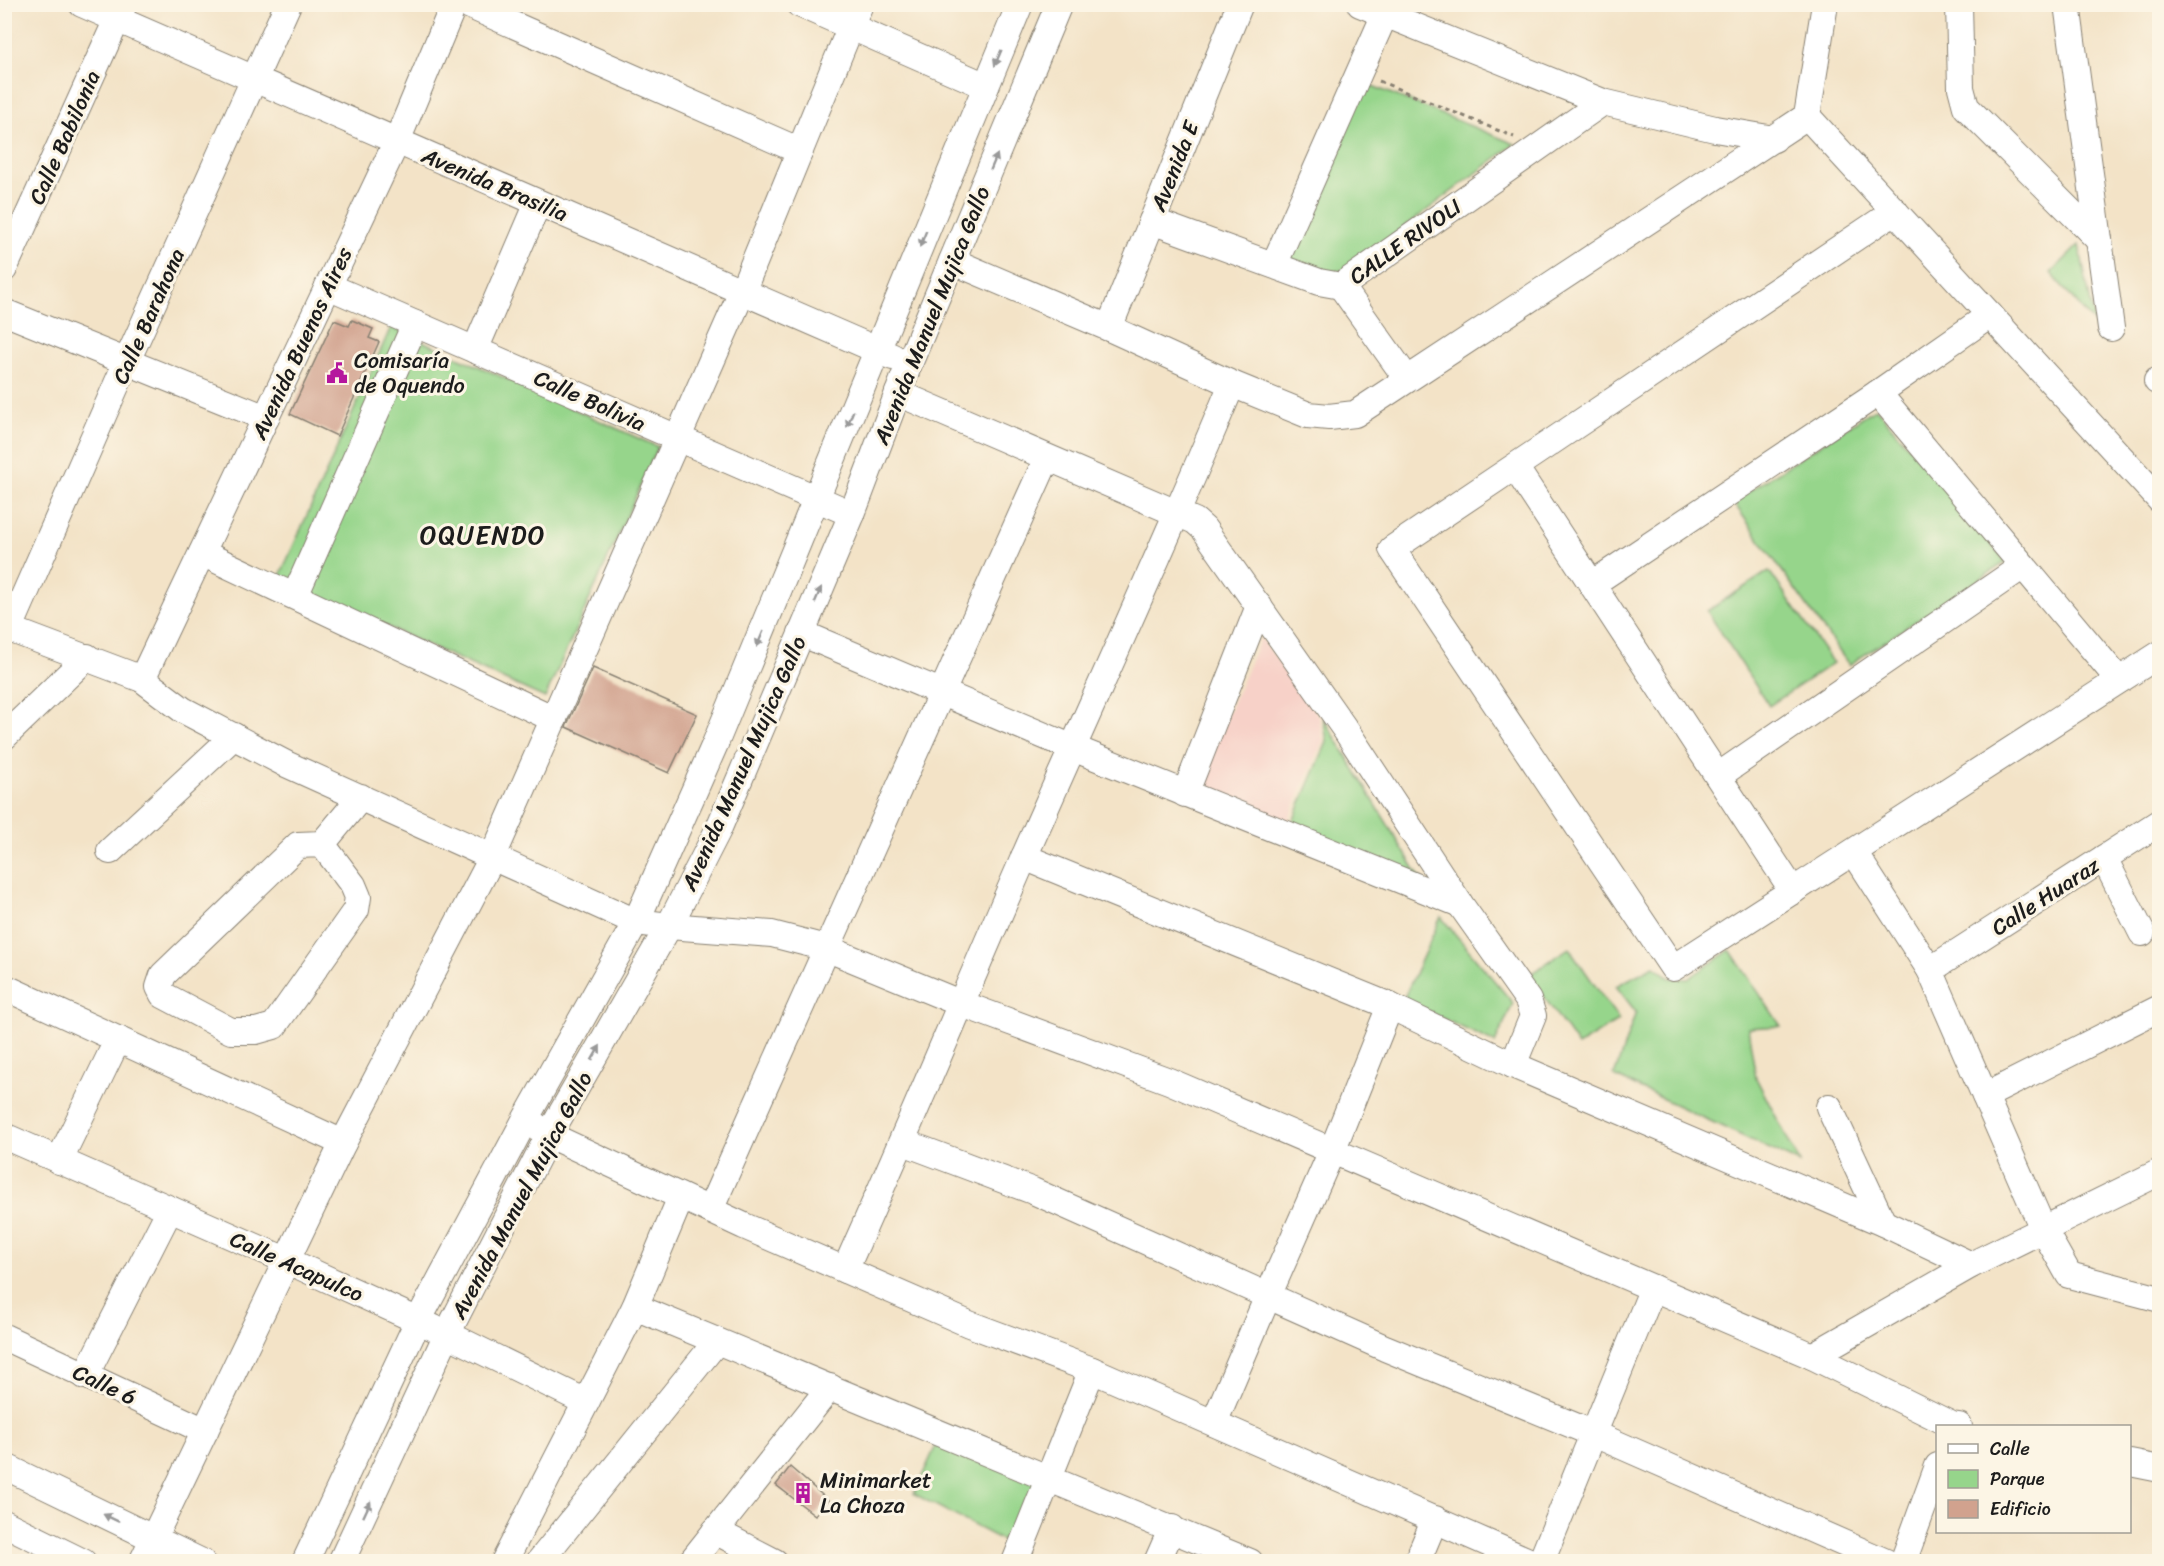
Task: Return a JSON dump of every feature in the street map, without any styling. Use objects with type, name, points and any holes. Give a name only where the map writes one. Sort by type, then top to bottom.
[{"type":"street","name":"Avenida Brasilia","points":[[82,4],[121,12],[255,80],[909,364]]},
{"type":"street","name":"Calle Barahona","points":[[7,627],[288,4]]},
{"type":"street","name":"Avenida Buenos Aires","points":[[142,679],[397,141],[454,4]]},
{"type":"street","points":[[466,4],[800,152]]},
{"type":"street","points":[[799,4],[855,16],[986,86]]},
{"type":"street","name":"Avenida Manuel Mujica Gallo","points":[[305,1562],[418,1321],[526,1118],[636,922],[715,744],[818,499],[1020,4]]},
{"type":"street","name":"Avenida Manuel Mujica Gallo","points":[[341,1562],[447,1334],[549,1135],[669,927],[718,830],[852,514],[909,364],[1059,4]]},
{"type":"street","name":"Avenida E","points":[[1109,328],[1240,4]]},
{"type":"street","points":[[1360,4],[1603,102],[1715,129],[1774,139]]},
{"type":"street","points":[[952,261],[1308,415],[1329,417],[1354,414],[1807,116],[1825,4]]},
{"type":"street","points":[[1959,4],[1961,87],[1966,107],[2099,240]]},
{"type":"street","points":[[2067,4],[2111,328]]},
{"type":"street","name":"Calle Babilonia","points":[[4,269],[121,12]]},
{"type":"street","points":[[1274,265],[1385,14]]},
{"type":"street","points":[[142,1562],[343,1143],[493,856],[742,292],[855,16]]},
{"type":"street","name":"CALLE RIVOLI","points":[[1152,221],[1319,282],[1341,286],[1603,102]]},
{"type":"street","points":[[1807,116],[2160,500]]},
{"type":"street","points":[[475,350],[538,203]]},
{"type":"street","points":[[1895,211],[1392,549],[1673,968],[2160,654]]},
{"type":"street","name":"Calle Bolivia","points":[[328,286],[852,514]]},
{"type":"street","points":[[1341,286],[1407,380]]},
{"type":"street","points":[[4,312],[266,418]]},
{"type":"street","points":[[1592,584],[1878,393],[1989,315]]},
{"type":"street","points":[[295,596],[415,324]]},
{"type":"street","points":[[845,1269],[903,1142],[1024,858],[1178,513],[1232,384]]},
{"type":"street","points":[[898,393],[1178,513],[1195,521],[1204,529],[1347,732],[1460,904],[1528,1000],[1533,1016],[1513,1065]]},
{"type":"street","points":[[1878,393],[2119,680]]},
{"type":"street","points":[[710,1210],[1047,458]]},
{"type":"street","points":[[1515,466],[1793,891]]},
{"type":"street","points":[[202,553],[554,719]]},
{"type":"street","points":[[1718,776],[2023,566]]},
{"type":"street","points":[[1185,794],[1259,606]]},
{"type":"street","points":[[7,627],[142,679],[183,710],[286,764],[636,922],[669,927],[772,934],[826,948],[962,1004],[1169,1081],[1812,1356],[1952,1425]]},
{"type":"street","points":[[801,633],[1073,748],[1460,904]]},
{"type":"street","points":[[4,737],[87,657]]},
{"type":"street","points":[[110,851],[234,736]]},
{"type":"street","points":[[322,844],[352,885],[358,897],[356,910],[274,1026],[256,1031],[231,1030],[163,995],[159,987],[163,975],[298,845],[322,844],[361,797]]},
{"type":"street","name":"Calle Huaraz","points":[[1930,970],[2160,822]]},
{"type":"street","points":[[1854,852],[1930,970],[2043,1229],[2069,1275],[2160,1299]]},
{"type":"street","points":[[1024,858],[1390,1006],[1513,1065],[1883,1223],[1971,1265]]},
{"type":"street","points":[[2104,858],[2142,933]]},
{"type":"street","points":[[4,987],[343,1143]]},
{"type":"street","points":[[1214,1424],[1332,1151],[1390,1006]]},
{"type":"street","points":[[1985,1096],[2160,1008]]},
{"type":"street","points":[[59,1161],[118,1039]]},
{"type":"street","points":[[1829,1107],[1883,1223]]},
{"type":"street","points":[[526,1118],[549,1135],[710,1210],[969,1324],[1092,1370],[1531,1562]]},
{"type":"street","name":"Calle Acapulco","points":[[4,1136],[288,1261],[447,1334],[586,1402]]},
{"type":"street","points":[[903,1142],[1033,1191],[1385,1348],[1592,1433],[1886,1562]]},
{"type":"street","points":[[1812,1356],[1971,1265],[2160,1172]]},
{"type":"street","points":[[504,1562],[635,1307],[681,1197]]},
{"type":"street","points":[[85,1376],[170,1209]]},
{"type":"street","points":[[1932,1246],[1940,1254],[1942,1269],[1935,1286]]},
{"type":"street","points":[[1541,1562],[1653,1288]]},
{"type":"street","points":[[635,1307],[1250,1562]]},
{"type":"street","name":"Calle 6","points":[[4,1337],[205,1431]]},
{"type":"street","points":[[540,1562],[717,1341]]},
{"type":"street","points":[[1015,1562],[1092,1370]]},
{"type":"street","points":[[691,1562],[830,1387]]},
{"type":"street","points":[[2131,1462],[2160,1469]]},
{"type":"street","points":[[4,1466],[202,1562]]},
{"type":"street","points":[[1903,1562],[1936,1471]]},
{"type":"street","points":[[1417,1562],[1435,1520]]},
{"type":"street","points":[[4,1523],[83,1562]]},
{"type":"street","points":[[1157,1562],[1172,1528]]},
{"type":"street","points":[[715,1532],[775,1562]]},
{"type":"path","points":[[1360,73],[1539,147]]},
{"type":"shaded area","points":[[1261,638],[1319,717],[1323,741],[1287,823],[1198,782]]},
{"type":"green space","points":[[1365,83],[1515,144],[1347,270],[1320,273],[1288,259]]},
{"type":"green space","points":[[2079,245],[2095,324],[2051,273]]},
{"type":"green space","points":[[391,327],[658,447],[545,698],[279,578]]},
{"type":"green space","points":[[1876,408],[2006,562],[1849,665],[1733,502]]},
{"type":"green space","points":[[1769,571],[1833,663],[1769,706],[1707,611]]},
{"type":"green space","points":[[1323,717],[1423,883],[1291,826],[1327,742]]},
{"type":"green space","points":[[1441,917],[1513,1003],[1495,1043],[1403,1000]]},
{"type":"green space","points":[[1569,948],[1619,1020],[1578,1046],[1529,975]]},
{"type":"green space","points":[[1730,950],[1781,1026],[1748,1028],[1756,1078],[1800,1163],[1614,1076],[1636,1012],[1616,986],[1654,966],[1670,978],[1688,979]]},
{"type":"green space","points":[[939,1439],[1038,1480],[1009,1544],[914,1494]]},
{"type":"building","name":"Comisaría de Oquendo","points":[[334,320],[349,326],[352,320],[373,329],[369,338],[379,342],[337,436],[290,414]]},
{"type":"building","points":[[593,668],[697,714],[669,773],[566,727]]},
{"type":"building","name":"Minimarket La Choza","points":[[790,1467],[828,1500],[815,1515],[776,1485]]},
{"type":"place","name":"Comisaría de Oquendo","points":[[337,373]]},
{"type":"place","name":"Minimarket La Choza","points":[[803,1493]]},
{"type":"district","name":"OQUENDO","points":[[483,535]]}]
